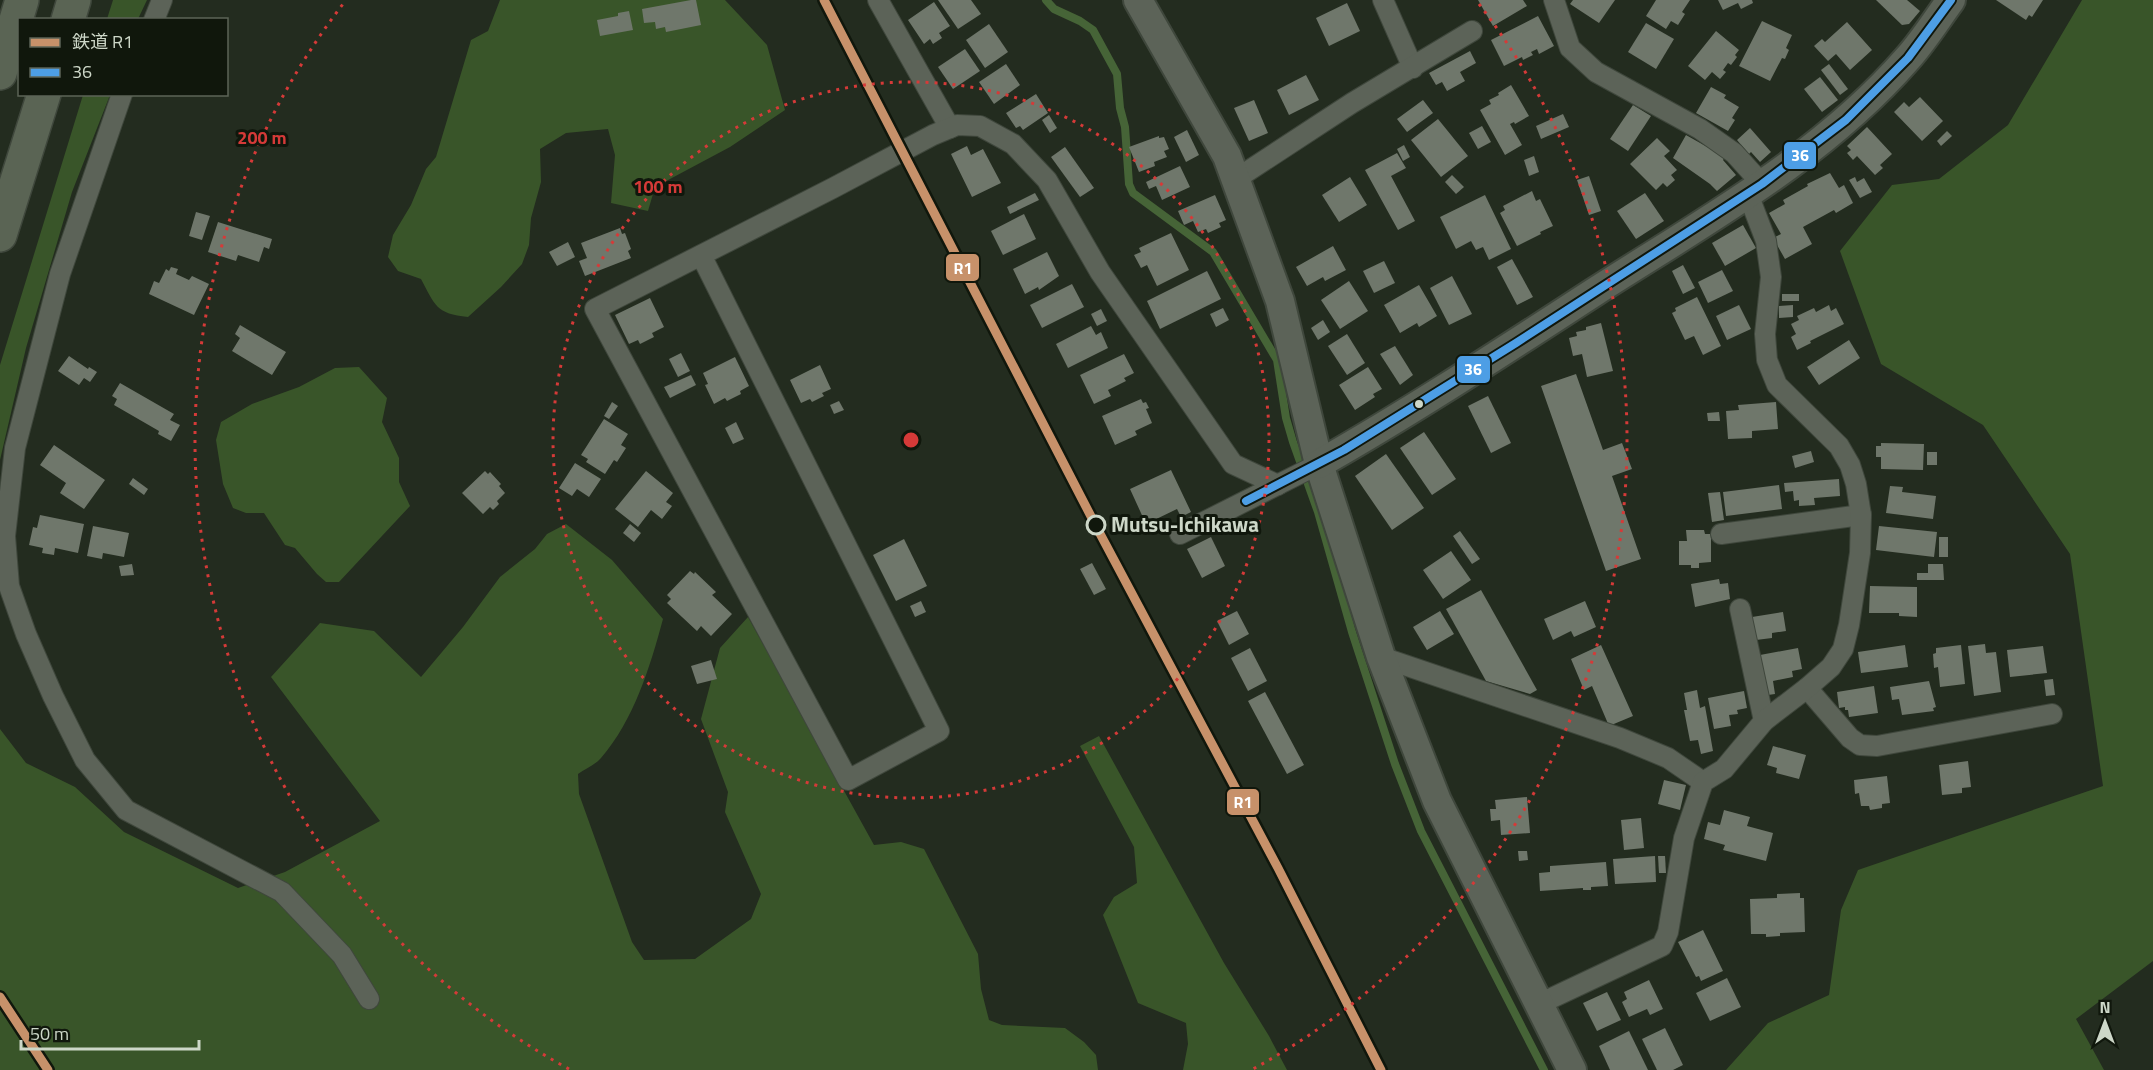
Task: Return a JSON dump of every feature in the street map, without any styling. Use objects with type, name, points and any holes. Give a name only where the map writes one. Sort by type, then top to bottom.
[{"type":"highway","points":[[0,73],[22,0]]},
{"type":"highway","points":[[69,18],[74,0]]},
{"type":"highway","points":[[0,235],[43,96]]},
{"type":"street","points":[[155,18],[162,0]]},
{"type":"street","points":[[878,0],[950,128]]},
{"type":"street","points":[[1137,0],[1227,156],[1280,302],[1319,464],[1381,657],[1437,801],[1572,1070]]},
{"type":"street","points":[[1383,0],[1413,68]]},
{"type":"street","points":[[1539,1004],[1662,946],[1668,932],[1684,838],[1703,782],[1724,770],[1764,721],[1831,667],[1843,649],[1850,625],[1860,553],[1861,515],[1850,465],[1839,446],[1777,385],[1767,360],[1765,334],[1771,277],[1766,241],[1755,189],[1734,153],[1700,129],[1596,72],[1569,48],[1554,0]]},
{"type":"street","points":[[1180,534],[1319,464],[1516,343],[1755,189],[1846,120],[1908,58],[1951,0]]},
{"type":"street","points":[[1236,179],[1352,103],[1472,31]]},
{"type":"street","points":[[121,96],[60,274],[15,448],[5,536],[9,586],[53,696],[85,760],[126,810],[282,892],[342,955],[369,999]]},
{"type":"street","points":[[701,255],[939,731],[848,780],[595,309],[933,135],[957,125],[980,126],[1013,144],[1047,180],[1100,273],[1233,464],[1278,485]]},
{"type":"street","points":[[1721,534],[1861,515]]},
{"type":"street","points":[[1740,609],[1764,721]]},
{"type":"street","points":[[1381,657],[1620,738],[1668,758],[1703,782]]},
{"type":"street","points":[[1807,688],[1850,738],[1860,745],[1877,746],[2052,714]]},
{"type":"green space","points":[[113,0],[147,0],[138,18],[107,18]]},
{"type":"green space","points":[[500,0],[725,0],[767,45],[785,110],[730,147],[655,187],[648,211],[611,203],[615,155],[608,129],[566,133],[540,149],[541,182],[531,218],[529,245],[522,264],[468,317],[457,316],[438,307],[421,279],[398,271],[388,257],[393,235],[411,205],[426,169],[436,157],[471,40],[488,31]]},
{"type":"green space","points":[[2082,0],[2153,0],[2153,961],[2076,1019],[2104,1070],[1726,1070],[1768,1023],[1829,995],[1841,910],[1858,870],[2103,786],[2070,554],[1983,425],[1881,364],[1840,251],[1892,185],[1939,179],[2008,125]]},
{"type":"green space","points":[[83,96],[110,96],[72,192],[26,348],[0,460],[0,365]]},
{"type":"green space","points":[[359,367],[387,398],[382,422],[399,458],[399,482],[410,506],[339,582],[326,582],[295,548],[285,545],[264,513],[246,513],[233,508],[223,484],[216,440],[221,422],[252,404],[299,387],[335,368]]},
{"type":"green space","points":[[566,524],[612,560],[663,619],[640,692],[623,727],[601,758],[578,774],[579,794],[632,942],[644,960],[695,959],[751,919],[761,894],[725,812],[728,792],[701,719],[720,648],[748,617],[874,845],[901,842],[924,849],[978,954],[981,989],[989,1020],[1002,1025],[1065,1028],[1084,1042],[1096,1055],[1098,1070],[0,1070],[0,729],[26,763],[75,787],[124,832],[238,888],[285,872],[380,821],[271,677],[320,623],[374,631],[421,677],[463,627],[500,577],[535,549],[547,534]]},
{"type":"green space","points":[[1099,736],[1224,963],[1287,1070],[1183,1070],[1188,1044],[1186,1023],[1138,1003],[1103,915],[1114,897],[1137,883],[1134,847],[1080,746]]},
{"type":"building","points":[[696,0],[701,25],[666,32],[665,27],[656,29],[655,22],[644,23],[642,9]]},
{"type":"building","points":[[938,0],[971,0],[981,14],[958,29]]},
{"type":"building","points":[[1478,0],[1523,0],[1527,6],[1493,26]]},
{"type":"building","points":[[1573,0],[1615,0],[1599,23],[1570,4]]},
{"type":"building","points":[[1656,0],[1690,0],[1682,12],[1685,14],[1678,25],[1671,21],[1666,29],[1646,16]]},
{"type":"building","points":[[1718,0],[1752,0],[1753,3],[1741,9],[1738,3],[1723,10]]},
{"type":"building","points":[[1876,0],[1907,0],[1920,11],[1909,24],[1902,25]]},
{"type":"building","points":[[1996,0],[2043,0],[2032,17],[2029,15],[2026,20]]},
{"type":"building","points":[[934,2],[950,26],[939,33],[942,38],[933,44],[930,39],[924,44],[908,20]]},
{"type":"building","points":[[1347,3],[1360,31],[1329,46],[1316,18]]},
{"type":"building","points":[[629,11],[633,30],[600,36],[597,20],[618,16],[618,13]]},
{"type":"building","points":[[1538,16],[1554,46],[1539,54],[1537,49],[1531,52],[1533,55],[1523,60],[1522,57],[1504,66],[1491,40]]},
{"type":"building","points":[[1762,21],[1792,35],[1786,48],[1789,50],[1785,59],[1782,58],[1770,81],[1739,66]]},
{"type":"building","points":[[1847,22],[1872,50],[1850,70],[1836,54],[1828,61],[1814,46],[1822,39],[1825,42]]},
{"type":"building","points":[[1646,23],[1674,39],[1656,69],[1628,52]]},
{"type":"building","points":[[989,24],[1008,52],[985,68],[966,40]]},
{"type":"building","points":[[1716,31],[1739,50],[1731,65],[1728,63],[1723,70],[1726,72],[1720,79],[1712,72],[1705,80],[1688,66]]},
{"type":"building","points":[[965,49],[980,71],[953,89],[938,67]]},
{"type":"building","points":[[1470,51],[1476,63],[1460,72],[1465,81],[1447,91],[1442,82],[1436,85],[1429,73]]},
{"type":"building","points":[[1006,64],[1020,85],[994,104],[979,82]]},
{"type":"building","points":[[1829,64],[1848,89],[1840,95],[1821,70]]},
{"type":"building","points":[[1306,75],[1319,100],[1289,115],[1277,90]]},
{"type":"building","points":[[1820,77],[1838,100],[1822,112],[1804,89]]},
{"type":"building","points":[[1511,85],[1529,116],[1515,124],[1514,122],[1510,124],[1522,145],[1505,155],[1480,110],[1491,104],[1489,100]]},
{"type":"building","points":[[1711,87],[1726,95],[1724,98],[1739,107],[1728,131],[1696,113]]},
{"type":"building","points":[[1036,94],[1048,113],[1023,130],[1020,126],[1016,128],[1006,113]]},
{"type":"building","points":[[1920,97],[1943,121],[1922,141],[1894,112],[1904,102],[1909,107]]},
{"type":"building","points":[[1254,100],[1268,133],[1249,141],[1234,108]]},
{"type":"building","points":[[1423,100],[1433,113],[1407,132],[1397,119]]},
{"type":"building","points":[[1633,105],[1651,116],[1628,151],[1610,139]]},
{"type":"building","points":[[1563,114],[1569,127],[1541,139],[1536,126]]},
{"type":"building","points":[[1049,115],[1057,128],[1050,133],[1042,120]]},
{"type":"building","points":[[1438,119],[1468,156],[1441,177],[1411,140]]},
{"type":"building","points":[[1482,126],[1491,142],[1478,149],[1469,133]]},
{"type":"building","points":[[1867,127],[1892,154],[1880,165],[1883,168],[1875,175],[1857,156],[1853,160],[1847,153],[1851,150],[1847,146]]},
{"type":"building","points":[[1750,128],[1771,152],[1760,162],[1751,152],[1749,154],[1737,140]]},
{"type":"building","points":[[1187,130],[1199,155],[1186,162],[1174,137]]},
{"type":"building","points":[[1947,131],[1952,136],[1941,146],[1937,141]]},
{"type":"building","points":[[1686,135],[1725,157],[1723,160],[1736,175],[1717,191],[1673,158]]},
{"type":"building","points":[[1159,136],[1159,138],[1164,137],[1169,149],[1164,151],[1167,157],[1154,162],[1155,166],[1139,172],[1129,147]]},
{"type":"building","points":[[1657,138],[1670,151],[1664,156],[1677,170],[1671,175],[1675,180],[1667,187],[1663,183],[1656,190],[1630,164]]},
{"type":"building","points":[[1404,145],[1410,157],[1403,161],[1397,149]]},
{"type":"building","points":[[967,146],[971,155],[983,149],[1001,183],[972,197],[951,154]]},
{"type":"building","points":[[1065,147],[1094,188],[1080,197],[1051,157]]},
{"type":"building","points":[[1397,153],[1406,168],[1391,176],[1415,221],[1398,230],[1365,170]]},
{"type":"building","points":[[1534,156],[1539,172],[1529,176],[1524,160]]},
{"type":"building","points":[[1180,166],[1190,187],[1162,200],[1156,186],[1149,189],[1146,182]]},
{"type":"building","points":[[1830,173],[1839,188],[1844,185],[1853,203],[1836,213],[1834,210],[1803,227],[1812,244],[1785,259],[1773,238],[1781,234],[1769,213],[1785,204],[1783,200],[1808,186],[1807,184]]},
{"type":"building","points":[[1452,175],[1464,187],[1456,194],[1445,182]]},
{"type":"building","points":[[1589,176],[1601,211],[1589,215],[1577,180]]},
{"type":"building","points":[[1350,177],[1367,205],[1339,222],[1322,195]]},
{"type":"building","points":[[1855,177],[1857,182],[1864,178],[1872,192],[1860,198],[1849,180]]},
{"type":"building","points":[[1532,191],[1536,201],[1540,199],[1553,226],[1517,246],[1500,213],[1505,210],[1503,206]]},
{"type":"building","points":[[1035,193],[1039,200],[1010,214],[1007,207]]},
{"type":"building","points":[[1645,193],[1664,221],[1636,239],[1617,211]]},
{"type":"building","points":[[1215,195],[1226,220],[1219,223],[1221,227],[1208,233],[1206,229],[1198,232],[1193,221],[1184,225],[1178,211]]},
{"type":"building","points":[[1485,195],[1511,249],[1489,260],[1483,247],[1476,250],[1471,241],[1456,249],[1440,217]]},
{"type":"building","points":[[196,212],[210,216],[202,240],[189,236]]},
{"type":"building","points":[[1024,214],[1036,239],[1003,255],[991,231]]},
{"type":"building","points":[[218,222],[272,239],[269,249],[264,247],[259,262],[238,255],[236,261],[208,252]]},
{"type":"building","points":[[1743,225],[1756,248],[1725,266],[1712,243]]},
{"type":"building","points":[[620,228],[622,234],[625,233],[631,249],[628,251],[631,258],[585,276],[579,261],[587,258],[581,243]]},
{"type":"building","points":[[1171,233],[1189,270],[1157,286],[1147,265],[1141,268],[1134,255],[1141,252],[1139,248]]},
{"type":"building","points":[[568,242],[575,257],[557,266],[549,252]]},
{"type":"building","points":[[1333,246],[1346,270],[1325,281],[1323,277],[1307,286],[1296,267]]},
{"type":"building","points":[[1047,252],[1059,276],[1039,290],[1038,287],[1025,294],[1013,269]]},
{"type":"building","points":[[1512,259],[1533,297],[1517,305],[1497,267]]},
{"type":"building","points":[[1384,261],[1395,283],[1374,293],[1363,271]]},
{"type":"building","points":[[1683,265],[1695,288],[1683,294],[1672,271]]},
{"type":"building","points":[[171,267],[178,269],[176,274],[189,280],[192,276],[209,284],[194,315],[149,294],[154,281],[159,283],[166,269],[169,271]]},
{"type":"building","points":[[1722,270],[1733,291],[1708,303],[1698,282]]},
{"type":"building","points":[[1207,271],[1221,299],[1160,329],[1147,301]]},
{"type":"building","points":[[1452,276],[1472,314],[1449,325],[1430,288]]},
{"type":"building","points":[[1349,281],[1368,311],[1340,329],[1321,300]]},
{"type":"building","points":[[1072,284],[1084,307],[1042,328],[1030,305]]},
{"type":"building","points":[[1419,285],[1437,316],[1419,327],[1417,323],[1400,333],[1384,305]]},
{"type":"building","points":[[1782,294],[1799,294],[1799,301],[1782,301]]},
{"type":"building","points":[[1697,297],[1721,346],[1703,355],[1694,336],[1685,340],[1672,313],[1676,311],[1675,308]]},
{"type":"building","points":[[650,298],[664,327],[652,333],[654,337],[640,344],[638,340],[629,344],[615,315]]},
{"type":"building","points":[[1739,305],[1751,329],[1727,340],[1716,316]]},
{"type":"building","points":[[1793,305],[1793,317],[1779,318],[1779,306]]},
{"type":"building","points":[[1829,305],[1831,311],[1836,308],[1844,324],[1797,350],[1791,337],[1796,334],[1791,324],[1799,320],[1797,316],[1814,308],[1816,312]]},
{"type":"building","points":[[1223,308],[1229,320],[1216,327],[1210,314]]},
{"type":"building","points":[[1101,309],[1107,321],[1097,326],[1091,314]]},
{"type":"building","points":[[1323,320],[1330,332],[1318,340],[1311,328]]},
{"type":"building","points":[[1601,323],[1613,371],[1587,377],[1582,354],[1573,356],[1569,338],[1577,336],[1576,332],[1586,330],[1586,327]]},
{"type":"building","points":[[240,325],[286,352],[272,375],[232,351],[240,338],[235,334]]},
{"type":"building","points":[[1091,326],[1096,335],[1101,332],[1108,348],[1068,368],[1056,344]]},
{"type":"building","points":[[1347,334],[1365,363],[1347,375],[1328,346]]},
{"type":"building","points":[[1849,340],[1860,358],[1819,385],[1807,367]]},
{"type":"building","points":[[1395,346],[1413,375],[1400,385],[1380,354]]},
{"type":"building","points":[[681,353],[690,371],[678,377],[669,359]]},
{"type":"building","points":[[1124,354],[1134,373],[1124,378],[1126,381],[1108,390],[1111,396],[1094,404],[1080,375]]},
{"type":"building","points":[[69,356],[88,369],[89,367],[97,372],[90,382],[84,378],[79,385],[58,371]]},
{"type":"building","points":[[735,357],[749,386],[740,391],[741,394],[727,401],[725,398],[714,404],[705,385],[708,384],[703,373]]},
{"type":"building","points":[[820,365],[831,389],[822,393],[824,396],[812,402],[810,399],[801,403],[790,380]]},
{"type":"building","points":[[1368,367],[1382,389],[1373,394],[1375,397],[1355,410],[1339,385]]},
{"type":"building","points":[[1576,374],[1603,450],[1622,443],[1632,469],[1612,476],[1641,559],[1606,571],[1541,386]]},
{"type":"building","points":[[691,375],[696,385],[670,398],[664,387]]},
{"type":"building","points":[[120,383],[174,414],[170,420],[180,425],[171,441],[158,434],[159,431],[114,405],[117,399],[112,396]]},
{"type":"building","points":[[1488,396],[1511,443],[1491,453],[1468,406]]},
{"type":"building","points":[[1141,399],[1149,408],[1146,409],[1152,423],[1135,431],[1137,435],[1115,445],[1102,416]]},
{"type":"building","points":[[839,401],[844,410],[834,414],[830,405]]},
{"type":"building","points":[[612,402],[618,406],[609,419],[604,416]]},
{"type":"building","points":[[1776,402],[1778,429],[1752,431],[1752,438],[1728,439],[1726,411],[1739,410],[1738,405]]},
{"type":"building","points":[[1719,412],[1720,421],[1708,421],[1707,413]]},
{"type":"building","points":[[604,419],[628,434],[621,445],[626,448],[605,474],[586,462],[588,459],[581,455]]},
{"type":"building","points":[[736,422],[744,439],[733,444],[725,428]]},
{"type":"building","points":[[1424,432],[1456,479],[1432,495],[1400,448]]},
{"type":"building","points":[[1881,443],[1924,444],[1923,470],[1881,469],[1881,457],[1876,457],[1876,446],[1881,446]]},
{"type":"building","points":[[54,445],[105,480],[84,509],[60,493],[66,483],[40,465]]},
{"type":"building","points":[[1811,451],[1814,462],[1795,468],[1792,456]]},
{"type":"building","points":[[1927,452],[1937,452],[1937,465],[1927,465]]},
{"type":"building","points":[[1386,454],[1424,508],[1392,530],[1355,476]]},
{"type":"building","points":[[575,463],[601,479],[589,497],[577,489],[572,496],[559,488]]},
{"type":"building","points":[[1171,470],[1191,512],[1181,517],[1177,509],[1146,524],[1130,489]]},
{"type":"building","points":[[485,471],[488,474],[490,472],[501,484],[499,486],[505,493],[497,501],[499,504],[493,510],[490,507],[483,514],[462,493]]},
{"type":"building","points":[[646,471],[673,493],[666,502],[672,506],[662,519],[651,510],[638,527],[615,509]]},
{"type":"building","points":[[133,478],[148,489],[144,495],[129,484]]},
{"type":"building","points":[[1839,479],[1840,496],[1814,498],[1815,505],[1799,506],[1799,500],[1794,501],[1793,491],[1785,492],[1784,483]]},
{"type":"building","points":[[1779,485],[1782,509],[1726,516],[1723,492]]},
{"type":"building","points":[[1890,486],[1903,487],[1902,492],[1936,496],[1933,519],[1886,513]]},
{"type":"building","points":[[1720,492],[1724,520],[1712,522],[1708,493]]},
{"type":"building","points":[[40,515],[84,524],[78,553],[55,548],[54,555],[42,553],[43,548],[29,545],[33,527],[37,528]]},
{"type":"building","points":[[630,524],[641,533],[634,542],[623,533]]},
{"type":"building","points":[[93,526],[129,533],[124,557],[103,553],[102,559],[87,556]]},
{"type":"building","points":[[1879,526],[1937,532],[1934,557],[1876,550]]},
{"type":"building","points":[[1686,530],[1704,530],[1705,534],[1711,534],[1711,562],[1699,563],[1699,568],[1679,565],[1679,541],[1687,541]]},
{"type":"building","points":[[1460,531],[1480,559],[1472,564],[1453,536]]},
{"type":"building","points":[[1211,537],[1225,566],[1202,578],[1187,549]]},
{"type":"building","points":[[1939,537],[1948,537],[1948,557],[1939,557]]},
{"type":"building","points":[[904,539],[927,586],[896,601],[873,555]]},
{"type":"building","points":[[1451,551],[1471,580],[1443,599],[1423,570]]},
{"type":"building","points":[[1092,563],[1106,589],[1094,595],[1080,569]]},
{"type":"building","points":[[132,564],[134,575],[121,576],[119,566]]},
{"type":"building","points":[[1928,564],[1943,564],[1944,580],[1917,580],[1917,573],[1928,573]]},
{"type":"building","points":[[690,571],[694,574],[695,572],[716,592],[712,595],[732,614],[711,636],[701,626],[697,631],[667,603],[671,599],[667,595]]},
{"type":"building","points":[[1719,579],[1720,584],[1728,583],[1730,599],[1695,607],[1691,584]]},
{"type":"building","points":[[1870,586],[1917,587],[1917,617],[1899,616],[1899,613],[1869,613]]},
{"type":"building","points":[[1481,590],[1537,690],[1530,694],[1486,681],[1446,609]]},
{"type":"building","points":[[921,601],[926,612],[915,617],[910,606]]},
{"type":"building","points":[[1585,601],[1596,627],[1574,637],[1571,631],[1553,640],[1544,619]]},
{"type":"building","points":[[1237,611],[1249,634],[1229,645],[1217,621]]},
{"type":"building","points":[[1440,611],[1454,634],[1427,650],[1413,627]]},
{"type":"building","points":[[1783,612],[1786,631],[1772,633],[1772,638],[1756,640],[1752,617]]},
{"type":"building","points":[[1985,644],[1986,653],[1996,652],[2001,692],[1974,696],[1968,646]]},
{"type":"building","points":[[1601,645],[1633,716],[1609,726],[1592,686],[1584,690],[1571,659]]},
{"type":"building","points":[[1905,645],[1908,667],[1861,673],[1858,652]]},
{"type":"building","points":[[1961,645],[1965,684],[1940,687],[1938,667],[1934,668],[1933,654],[1936,653],[1936,648]]},
{"type":"building","points":[[2043,646],[2047,673],[2010,677],[2007,650]]},
{"type":"building","points":[[1250,648],[1267,681],[1248,691],[1231,658]]},
{"type":"building","points":[[1798,648],[1802,669],[1792,671],[1793,677],[1773,681],[1775,694],[1768,695],[1760,655]]},
{"type":"building","points":[[711,660],[717,679],[697,684],[691,666]]},
{"type":"building","points":[[2053,679],[2055,695],[2046,696],[2044,680]]},
{"type":"building","points":[[1929,681],[1936,707],[1933,708],[1934,711],[1902,715],[1899,699],[1892,700],[1890,687]]},
{"type":"building","points":[[1874,686],[1878,713],[1849,717],[1845,707],[1839,708],[1837,692]]},
{"type":"building","points":[[1697,690],[1700,708],[1705,706],[1713,751],[1701,754],[1698,740],[1690,741],[1684,710],[1687,710],[1684,693]]},
{"type":"building","points":[[1744,691],[1747,708],[1737,710],[1738,714],[1729,715],[1731,726],[1714,729],[1708,698]]},
{"type":"building","points":[[1265,692],[1304,765],[1287,774],[1248,701]]},
{"type":"building","points":[[1773,746],[1806,755],[1799,779],[1776,773],[1777,768],[1767,765]]},
{"type":"building","points":[[1968,761],[1971,787],[1962,788],[1962,793],[1942,795],[1939,765]]},
{"type":"building","points":[[1887,776],[1890,803],[1882,804],[1882,808],[1870,810],[1869,806],[1861,806],[1859,793],[1855,794],[1854,780]]},
{"type":"building","points":[[1664,780],[1686,785],[1680,810],[1658,804]]},
{"type":"building","points":[[1527,797],[1530,833],[1501,835],[1500,820],[1491,821],[1490,809],[1496,809],[1495,800]]},
{"type":"building","points":[[1724,810],[1750,817],[1747,826],[1773,833],[1766,861],[1723,850],[1725,845],[1704,839],[1708,822],[1720,825]]},
{"type":"building","points":[[1641,818],[1644,848],[1624,850],[1621,820]]},
{"type":"building","points":[[1518,851],[1527,851],[1528,860],[1519,861]]},
{"type":"building","points":[[1655,856],[1656,882],[1615,884],[1613,859]]},
{"type":"building","points":[[1658,856],[1665,856],[1666,873],[1659,873]]},
{"type":"building","points":[[1606,862],[1608,886],[1591,887],[1591,890],[1583,890],[1583,888],[1540,891],[1539,873],[1550,872],[1550,866]]},
{"type":"building","points":[[1800,893],[1800,898],[1804,898],[1805,932],[1780,933],[1780,936],[1766,937],[1766,934],[1751,934],[1750,899],[1777,898],[1777,894]]},
{"type":"building","points":[[1703,930],[1723,971],[1701,981],[1699,976],[1696,977],[1678,942]]},
{"type":"building","points":[[1727,978],[1741,1007],[1710,1021],[1696,993]]},
{"type":"building","points":[[1649,980],[1663,1009],[1650,1015],[1647,1009],[1629,1017],[1622,1002],[1627,999],[1624,992]]},
{"type":"building","points":[[1607,992],[1621,1020],[1597,1031],[1583,1003]]},
{"type":"building","points":[[1665,1028],[1683,1065],[1673,1070],[1657,1070],[1642,1039]]},
{"type":"building","points":[[1629,1031],[1648,1070],[1610,1070],[1599,1046]]},
{"type":"waterway","points":[[1046,0],[1054,9],[1093,30],[1117,74],[1120,108],[1125,127],[1129,184],[1133,193],[1213,252],[1277,360],[1286,418],[1293,442],[1318,512],[1352,632],[1395,764],[1421,831],[1544,1070]]},
{"type":"rail line","name":"R1","points":[[824,0],[1097,528],[1278,868],[1381,1070]]},
{"type":"rail line","name":"R1","points":[[0,997],[48,1070]]},
{"type":"transit line","name":"36","points":[[1246,501],[1344,450],[1516,343],[1762,184],[1846,120],[1908,58],[1951,0]]},
{"type":"place","name":"Mutsu-Ichikawa","points":[[1096,525]]}]
